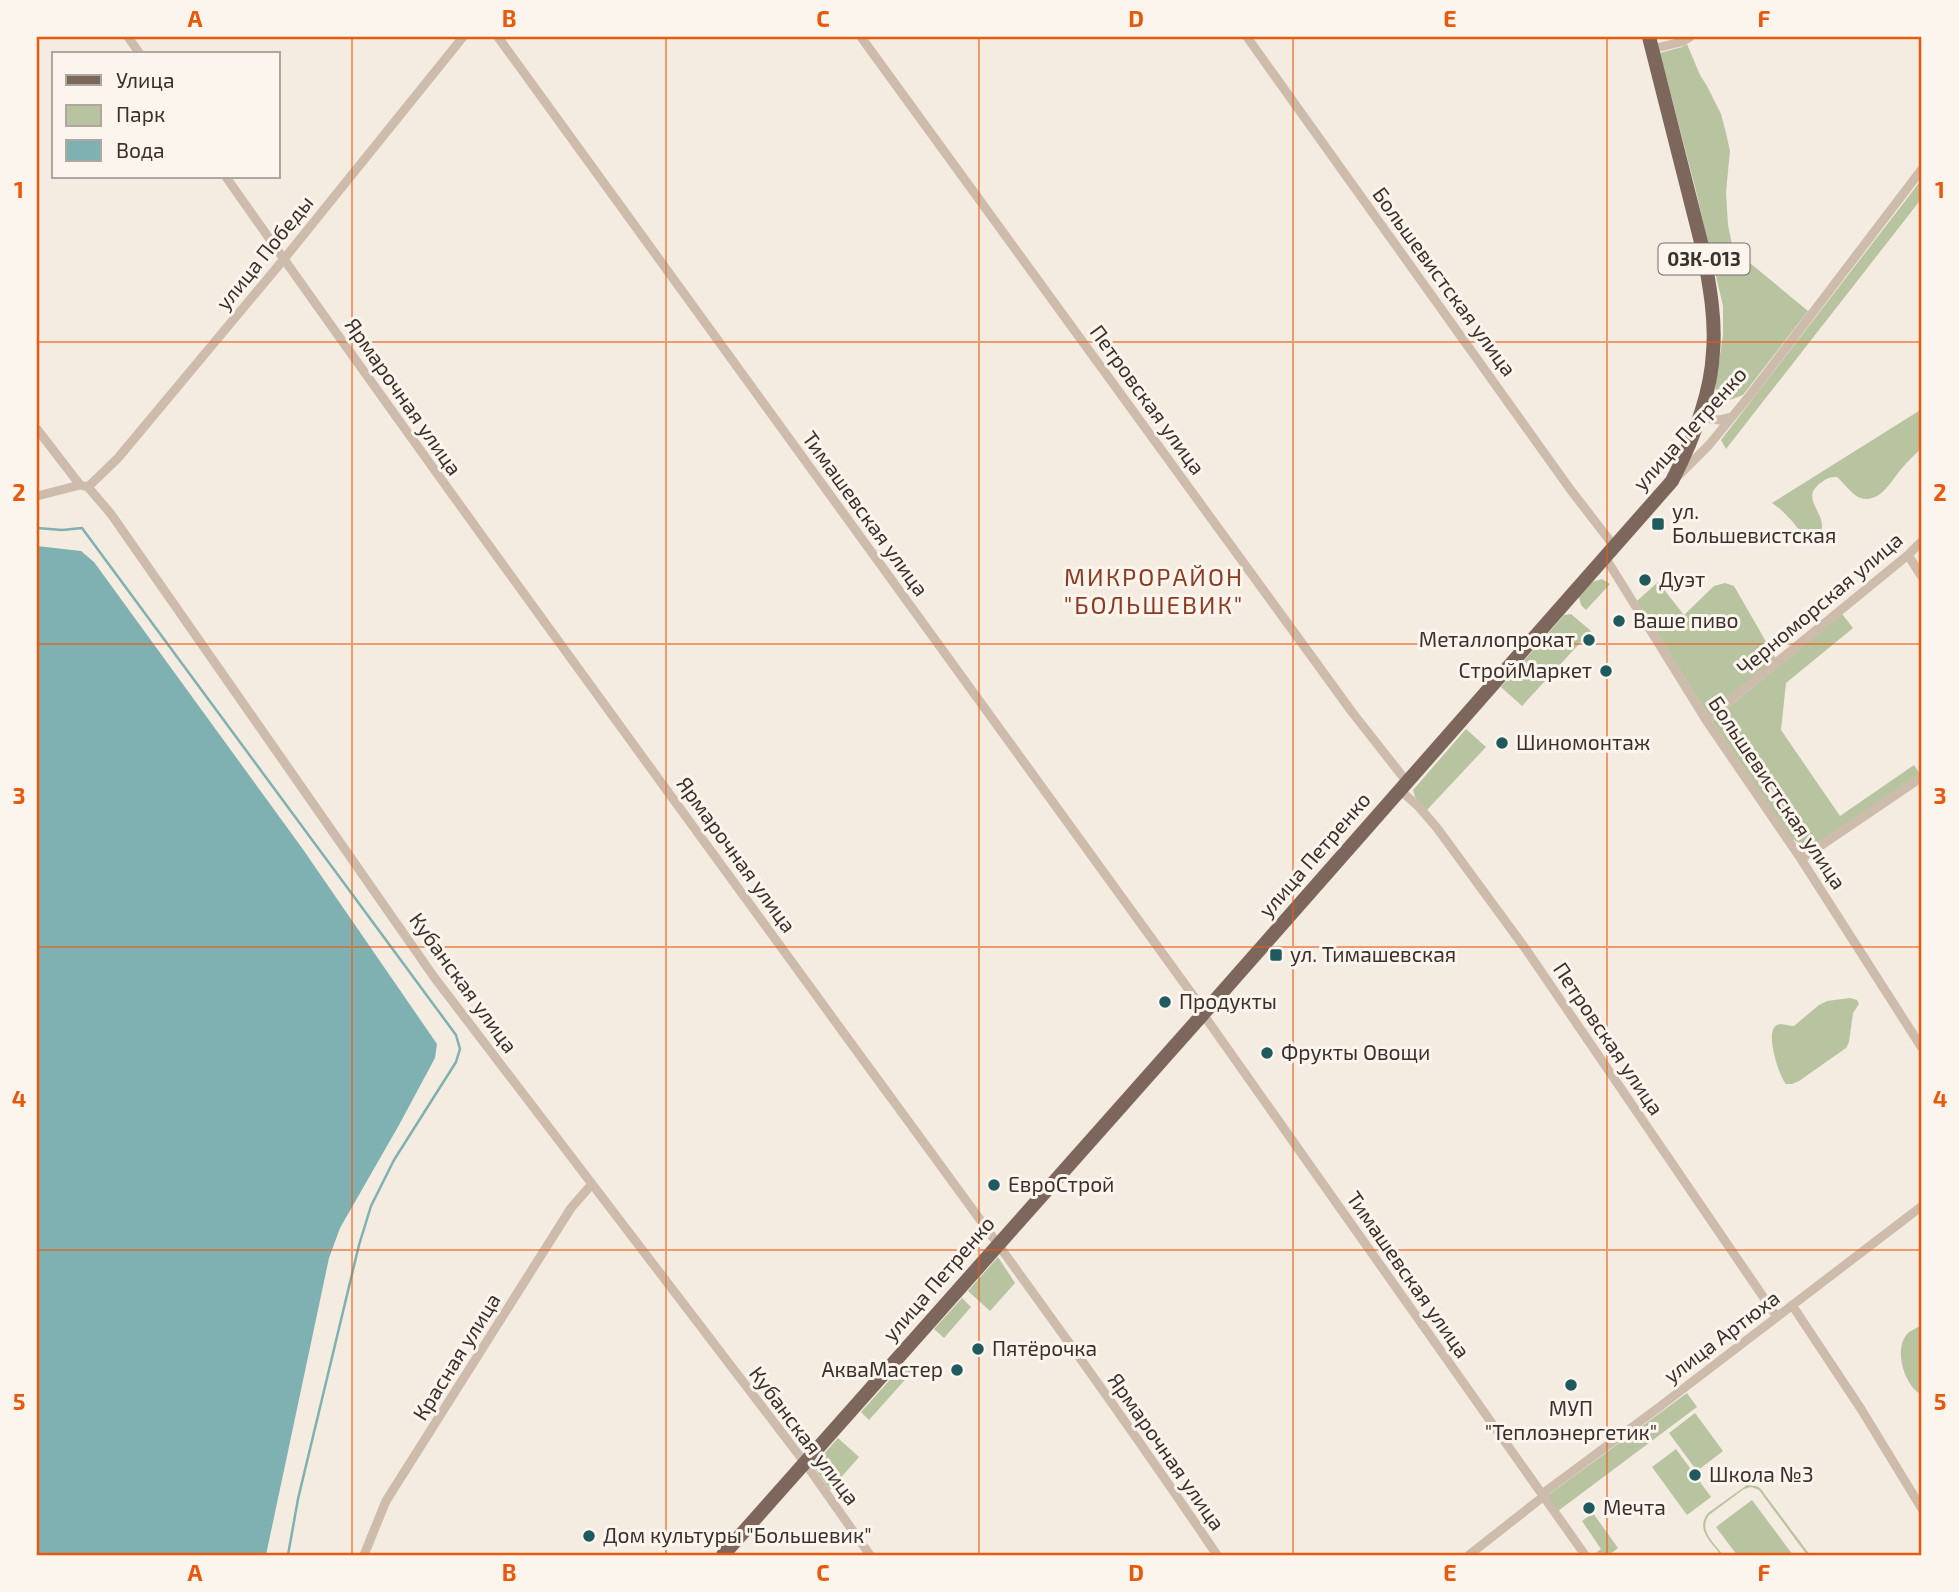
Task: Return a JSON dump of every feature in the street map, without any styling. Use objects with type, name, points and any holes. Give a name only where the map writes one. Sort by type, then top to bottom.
[{"type":"main road","name":"03К-013","points":[[1650,43],[1709,281],[1713,330],[1709,383],[1687,449],[1672,481]]},
{"type":"main road","name":"улица Петренко","points":[[723,1555],[1672,481]]},
{"type":"street","points":[[128,37],[139,52]]},
{"type":"street","name":"улица Победы","points":[[84,486],[118,458],[463,37]]},
{"type":"street","name":"Тимашевская улица","points":[[498,37],[1204,1013],[1585,1555]]},
{"type":"street","name":"Петровская улица","points":[[861,37],[1403,786],[1525,948],[1777,1317]]},
{"type":"street","name":"Большевистская улица","points":[[1247,37],[1570,489],[1610,552],[1706,720],[1801,859],[1922,1048]]},
{"type":"street","points":[[1650,43],[1681,42],[1690,37]]},
{"type":"street","name":"улица Петренко","points":[[1672,481],[1733,416],[1922,169]]},
{"type":"street","name":"Ярмарочная улица","points":[[227,178],[462,509],[998,1244],[1217,1555]]},
{"type":"street","points":[[1699,417],[1719,420],[1733,416]]},
{"type":"street","name":"Кубанская улица","points":[[37,429],[111,514],[434,977],[805,1463],[870,1555]]},
{"type":"street","points":[[37,496],[84,486]]},
{"type":"street","name":"Черноморская улица","points":[[1706,720],[1922,541]]},
{"type":"street","points":[[1908,555],[1922,577]]},
{"type":"street","points":[[1801,859],[1922,776]]},
{"type":"street","name":"Красная улица","points":[[364,1555],[386,1501],[571,1208],[592,1184]]},
{"type":"street","name":"улица Артюха","points":[[1469,1555],[1543,1495],[1922,1206]]},
{"type":"street","points":[[1793,1305],[1922,1509]]},
{"type":"green space","points":[[1687,44],[1721,114],[1726,133],[1730,151],[1726,192],[1733,249],[1808,311],[1743,395],[1730,400],[1719,397],[1715,388],[1723,335],[1723,306],[1660,53]]},
{"type":"green space","points":[[1922,179],[1922,198],[1726,449],[1721,440]]},
{"type":"green space","points":[[1922,409],[1922,448],[1884,491],[1872,498],[1858,497],[1837,477],[1827,479],[1816,488],[1812,498],[1822,526],[1818,535],[1809,536],[1803,533],[1772,503]]},
{"type":"green space","points":[[1602,579],[1610,584],[1586,610],[1579,597],[1592,582]]},
{"type":"green space","points":[[1658,582],[1684,615],[1714,586],[1725,583],[1734,586],[1776,659],[1708,715],[1637,601]]},
{"type":"green space","points":[[1571,614],[1591,631],[1522,706],[1501,687],[1564,615]]},
{"type":"green space","points":[[1842,614],[1853,628],[1786,683],[1781,730],[1840,816],[1914,765],[1920,774],[1807,847],[1792,839],[1712,721]]},
{"type":"green space","points":[[1466,729],[1486,747],[1426,811],[1413,790]]},
{"type":"green space","points":[[1850,998],[1857,1000],[1859,1004],[1853,1013],[1846,1048],[1799,1081],[1786,1084],[1774,1054],[1773,1029],[1779,1024],[1794,1026],[1827,1001]]},
{"type":"green space","points":[[998,1257],[1015,1283],[990,1311],[968,1291]]},
{"type":"green space","points":[[962,1298],[971,1307],[944,1338],[934,1329]]},
{"type":"green space","points":[[1922,1325],[1922,1395],[1906,1376],[1901,1349],[1907,1334]]},
{"type":"green space","points":[[904,1364],[912,1372],[869,1420],[861,1412]]},
{"type":"green space","points":[[1687,1393],[1697,1407],[1558,1511],[1547,1496]]},
{"type":"green space","points":[[1695,1413],[1723,1451],[1697,1471],[1669,1433]]},
{"type":"green space","points":[[838,1438],[859,1457],[830,1490],[813,1466]]},
{"type":"green space","points":[[1676,1449],[1711,1497],[1687,1515],[1652,1467]]},
{"type":"green space","points":[[1747,1485],[1760,1488],[1810,1555],[1807,1555],[1759,1490],[1751,1487],[1744,1489],[1709,1515],[1706,1521],[1706,1531],[1721,1555],[1706,1535],[1704,1519],[1708,1513]]},
{"type":"green space","points":[[1752,1500],[1793,1555],[1737,1555],[1716,1527]]},
{"type":"green space","points":[[1593,1513],[1618,1548],[1609,1555],[1593,1555],[1601,1549],[1582,1521]]},
{"type":"water","points":[[37,546],[81,551],[94,562],[302,848],[437,1044],[435,1058],[340,1228],[329,1258],[266,1555],[37,1555]]},
{"type":"waterway","points":[[37,528],[82,528],[456,1035],[460,1049],[456,1062],[394,1160],[371,1206],[359,1245],[298,1499],[288,1555]]},
{"type":"place","name":"ул. Большевистская","points":[[1658,524]]},
{"type":"place","name":"Дуэт","points":[[1645,580]]},
{"type":"place","name":"Ваше пиво","points":[[1619,621]]},
{"type":"place","name":"Металлопрокат","points":[[1589,640]]},
{"type":"place","name":"СтройМаркет","points":[[1606,671]]},
{"type":"place","name":"Шиномонтаж","points":[[1502,743]]},
{"type":"place","name":"ул. Тимашевская","points":[[1276,955]]},
{"type":"place","name":"Продукты","points":[[1165,1002]]},
{"type":"place","name":"Фрукты Овощи","points":[[1267,1053]]},
{"type":"place","name":"ЕвроСтрой","points":[[994,1185]]},
{"type":"place","name":"Пятёрочка","points":[[978,1349]]},
{"type":"place","name":"АкваМастер","points":[[957,1370]]},
{"type":"place","name":"МУП \"Теплоэнергетик\"","points":[[1571,1385]]},
{"type":"place","name":"Школа №3","points":[[1695,1475]]},
{"type":"place","name":"Мечта","points":[[1589,1508]]},
{"type":"place","name":"Дом культуры \"Большевик\"","points":[[589,1536]]},
{"type":"district","name":"МИКРОРАЙОН \"БОЛЬШЕВИК\"","points":[[1154,592]]}]
